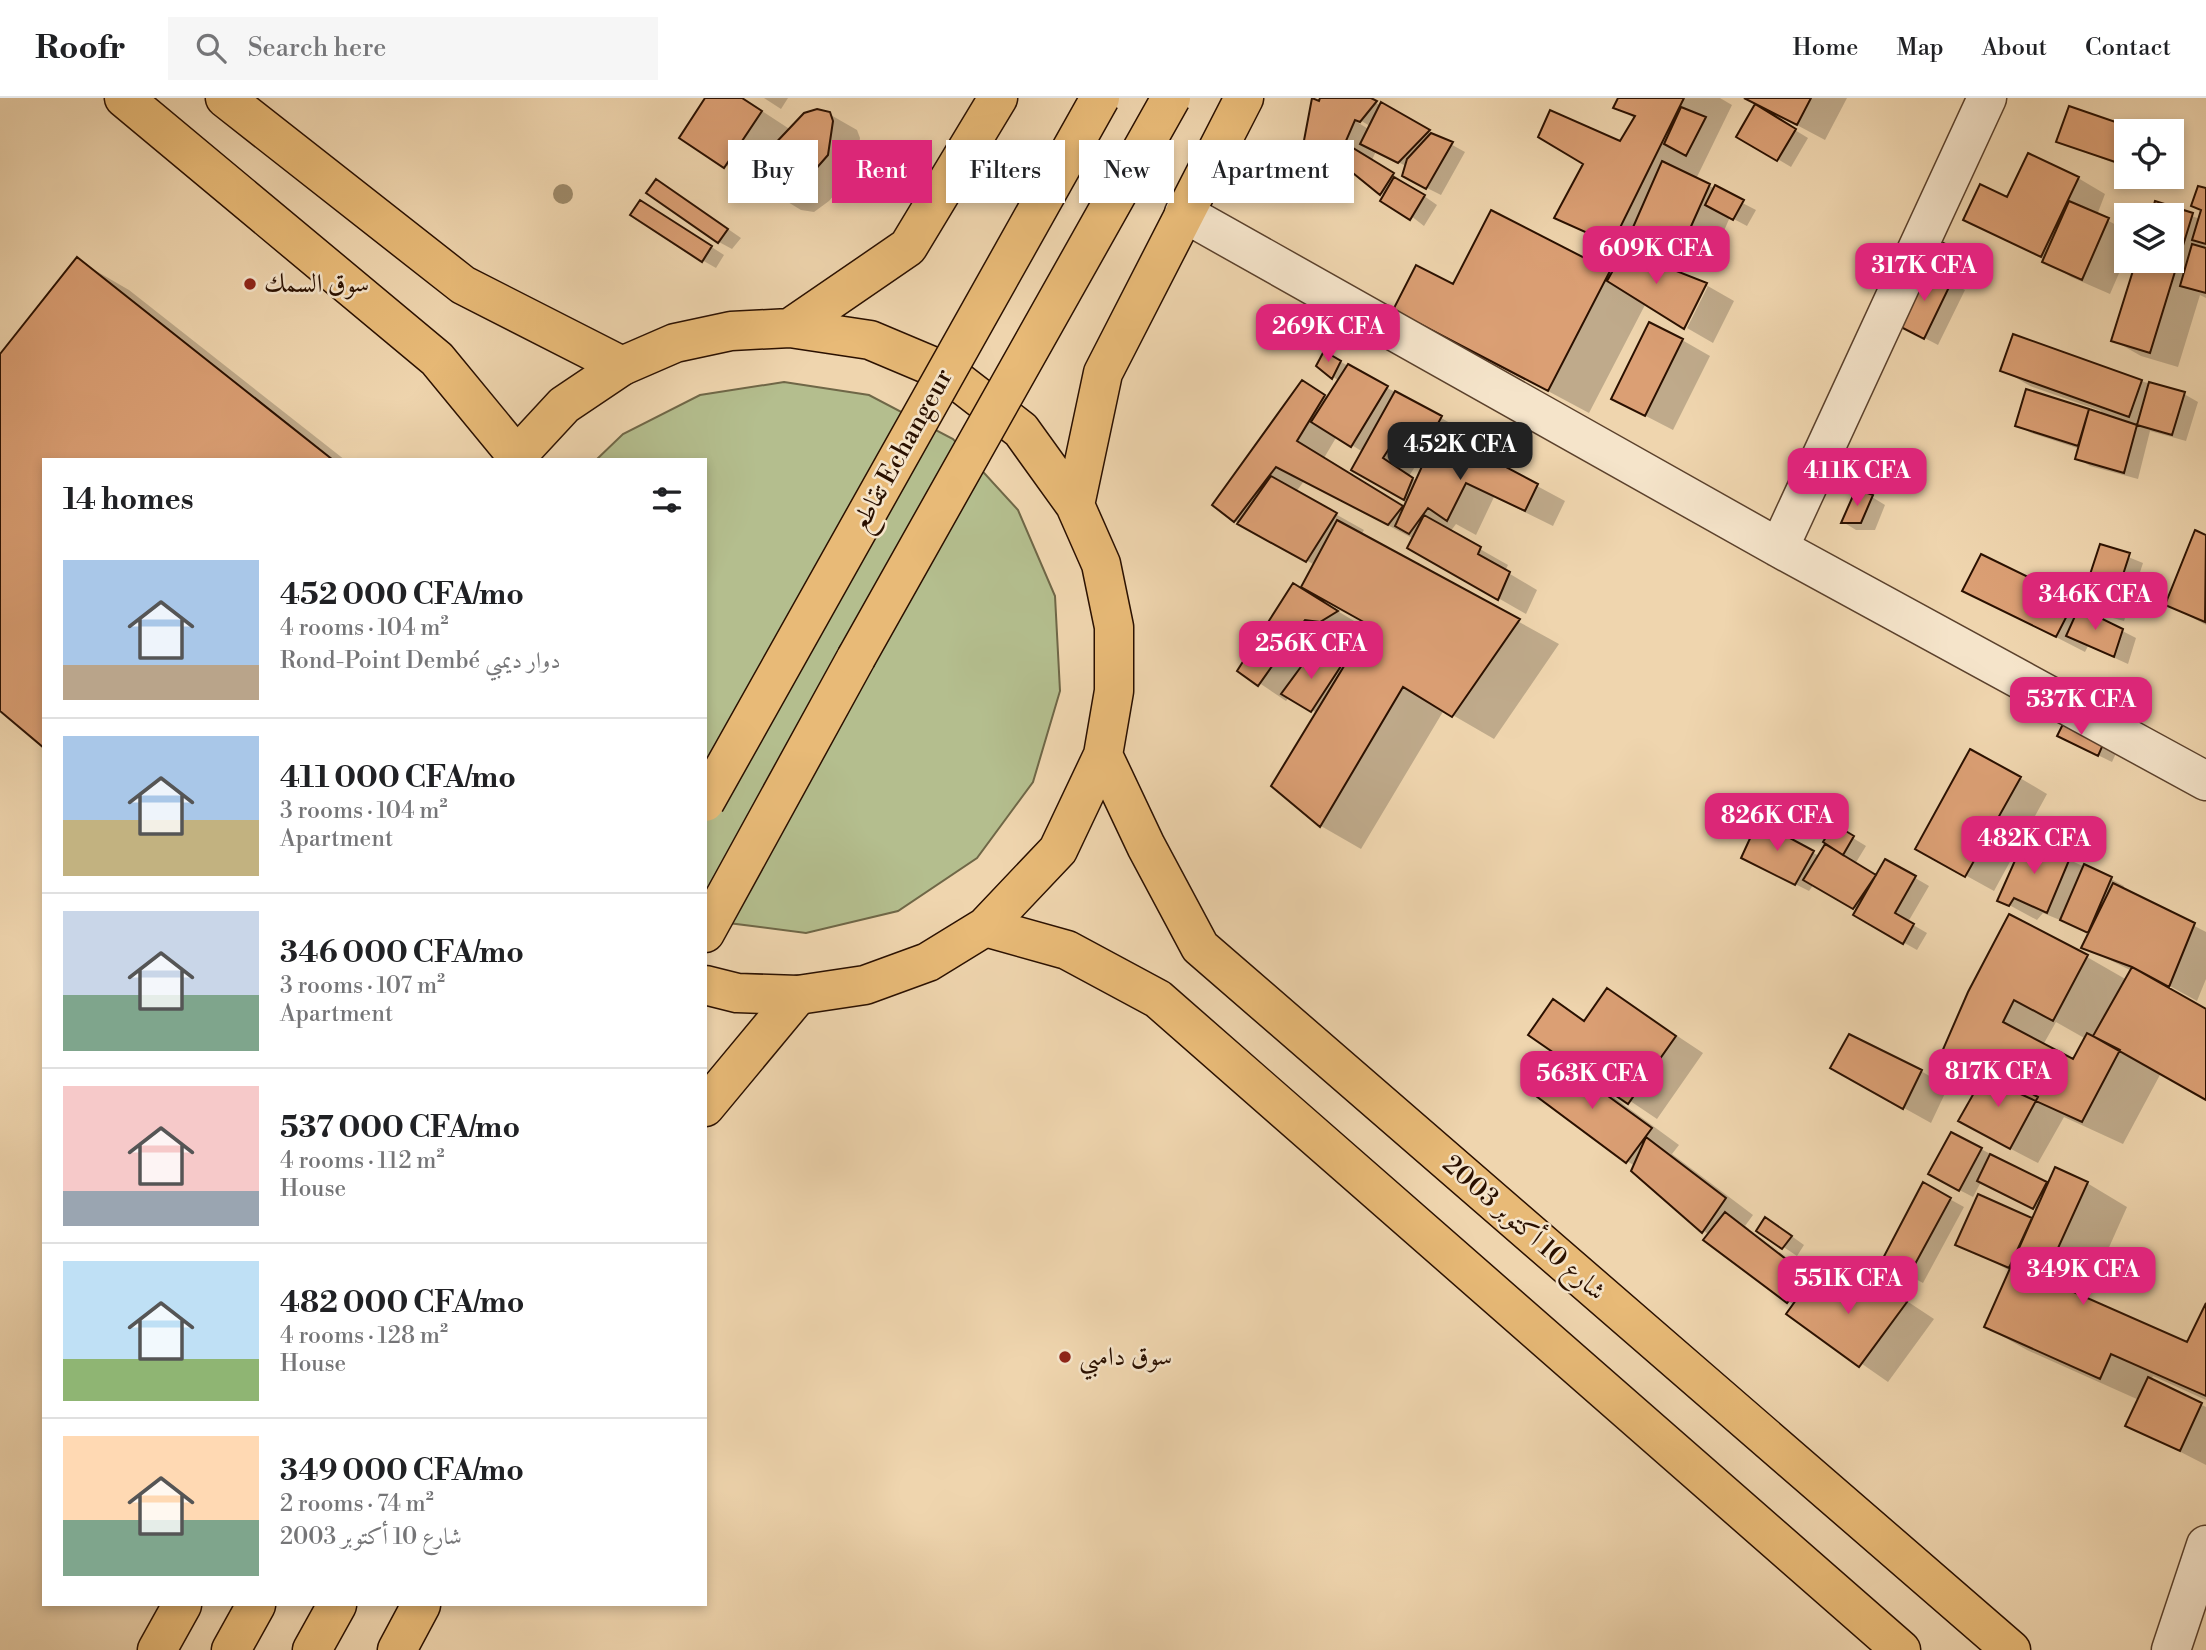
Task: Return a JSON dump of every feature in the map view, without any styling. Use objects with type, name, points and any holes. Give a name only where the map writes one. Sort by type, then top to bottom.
[{"type":"main road","points":[[124,98],[437,359],[514,458],[564,405],[622,366],[686,341],[731,331],[790,328],[870,340],[946,372],[1021,429],[1075,505],[1101,564],[1114,627],[1114,691],[1103,755],[1058,850],[985,927],[916,967],[865,985],[798,995],[737,993],[707,986]]},
{"type":"main road","points":[[225,98],[463,285],[622,366]]},
{"type":"main road","points":[[790,328],[908,247],[998,98]]},
{"type":"main road","name":"تقاطع Echangeur","points":[[707,798],[1100,98]]},
{"type":"main road","points":[[707,929],[1171,98]]},
{"type":"main road","points":[[1075,505],[1103,373],[1244,98]]},
{"type":"main road","name":"شارع 10 أكتوبر 2003","points":[[1103,755],[1146,846],[1200,947],[2011,1650]]},
{"type":"main road","points":[[985,927],[1067,950],[1158,999],[1901,1650]]},
{"type":"main road","points":[[707,1105],[798,995]]},
{"type":"main road","points":[[157,1650],[181,1606]]},
{"type":"main road","points":[[231,1650],[255,1606]]},
{"type":"main road","points":[[312,1650],[336,1606]]},
{"type":"main road","points":[[397,1650],[420,1606]]},
{"type":"street","points":[[1779,548],[1987,98]]},
{"type":"street","points":[[1184,213],[1779,548],[2206,781]]},
{"type":"street","points":[[2171,1650],[2198,1596],[2206,1545]]},
{"type":"green space","points":[[784,382],[869,395],[953,439],[1018,510],[1055,596],[1060,691],[1033,782],[977,858],[898,911],[806,933],[707,920],[707,458],[598,458],[623,434],[700,395]]},
{"type":"building","points":[[705,98],[742,98],[762,111],[743,140],[728,140],[728,162],[724,168],[679,138]]},
{"type":"building","points":[[1312,98],[1319,101],[1320,98],[1371,98],[1377,101],[1360,122],[1355,120],[1346,140],[1304,140]]},
{"type":"building","points":[[1618,98],[1684,98],[1612,244],[1554,218],[1583,164],[1538,137],[1550,110],[1620,141],[1635,116],[1613,108]]},
{"type":"building","points":[[1744,98],[1811,98],[1797,125]]},
{"type":"building","points":[[1381,102],[1430,130],[1398,163],[1360,144]]},
{"type":"building","points":[[1755,104],[1796,129],[1777,161],[1736,137]]},
{"type":"building","points":[[2069,106],[2114,121],[2114,162],[2056,142]]},
{"type":"building","points":[[1681,107],[1706,117],[1686,156],[1664,144]]},
{"type":"building","points":[[817,109],[830,112],[833,121],[828,155],[818,166],[818,140],[778,140],[804,113]]},
{"type":"building","points":[[1431,133],[1453,142],[1426,189],[1402,176],[1407,159]]},
{"type":"building","points":[[1354,149],[1394,173],[1380,195],[1354,174]]},
{"type":"building","points":[[2028,153],[2079,177],[2041,257],[1963,220],[1980,184],[2007,197]]},
{"type":"building","points":[[1662,161],[1710,184],[1684,242],[1671,235],[1661,257],[1627,241]]},
{"type":"building","points":[[1394,177],[1425,195],[1410,220],[1380,201]]},
{"type":"building","points":[[656,179],[728,229],[718,243],[646,193]]},
{"type":"building","points":[[1715,185],[1744,200],[1733,220],[1705,205]]},
{"type":"building","points":[[2198,186],[2206,188],[2206,244],[2192,240],[2201,210],[2191,206]]},
{"type":"building","points":[[640,200],[712,246],[702,262],[630,215]]},
{"type":"building","points":[[2069,201],[2109,218],[2082,280],[2042,262]]},
{"type":"building","points":[[1491,210],[1610,271],[1548,391],[1393,310],[1416,265],[1453,284]]},
{"type":"building","points":[[2184,210],[2193,213],[2184,242]]},
{"type":"building","points":[[1941,242],[1963,252],[1953,274],[1931,264]]},
{"type":"building","points":[[2192,244],[2206,248],[2206,293],[2180,286]]},
{"type":"building","points":[[1618,248],[1707,283],[1684,329],[1607,281],[1612,272],[1607,269]]},
{"type":"building","points":[[77,257],[330,458],[42,458],[42,746],[0,711],[0,354]]},
{"type":"building","points":[[1925,268],[1952,281],[1924,339],[1897,325]]},
{"type":"building","points":[[2132,273],[2175,273],[2150,353],[2111,341]]},
{"type":"building","points":[[1649,322],[1683,339],[1645,416],[1611,399]]},
{"type":"building","points":[[2013,334],[2142,380],[2129,417],[2000,371]]},
{"type":"building","points":[[1324,351],[1341,361],[1332,379],[1316,366]]},
{"type":"building","points":[[1348,364],[1388,386],[1351,447],[1311,422]]},
{"type":"building","points":[[1302,380],[1325,395],[1297,441],[1403,506],[1388,525],[1276,467],[1234,522],[1212,505]]},
{"type":"building","points":[[2149,382],[2185,392],[2172,435],[2137,425]]},
{"type":"building","points":[[2026,389],[2089,409],[2078,446],[2015,426]]},
{"type":"building","points":[[1395,391],[1442,416],[1420,457],[1394,441],[1383,458],[1413,478],[1404,500],[1351,470]]},
{"type":"building","points":[[2089,409],[2137,425],[2124,473],[2075,459]]},
{"type":"building","points":[[1438,431],[1538,484],[1525,511],[1466,483],[1447,521],[1428,508],[1409,534],[1395,526]]},
{"type":"building","points":[[1271,476],[1337,513],[1306,562],[1237,524]]},
{"type":"building","points":[[1856,489],[1873,495],[1861,523],[1841,523]]},
{"type":"building","points":[[1424,515],[1481,547],[1478,554],[1510,572],[1498,600],[1407,548]]},
{"type":"building","points":[[1337,520],[1520,619],[1452,717],[1403,687],[1320,827],[1271,786],[1369,625],[1301,587]]},
{"type":"building","points":[[2195,530],[2206,535],[2205,622],[2165,605]]},
{"type":"building","points":[[2100,544],[2130,553],[2110,615],[2080,605]]},
{"type":"building","points":[[1981,554],[2075,600],[2056,637],[1962,591]]},
{"type":"building","points":[[1293,583],[1338,611],[1320,622],[1305,620],[1258,686],[1237,671]]},
{"type":"building","points":[[2080,605],[2090,613],[2123,629],[2114,657],[2066,636]]},
{"type":"building","points":[[1314,649],[1341,666],[1311,712],[1281,694]]},
{"type":"building","points":[[2067,716],[2105,740],[2098,756],[2057,736]]},
{"type":"building","points":[[1970,749],[2021,777],[1965,877],[1915,849]]},
{"type":"building","points":[[1758,821],[1814,851],[1795,885],[1741,858]]},
{"type":"building","points":[[1834,824],[1854,836],[1843,855],[1823,842]]},
{"type":"building","points":[[2025,838],[2070,858],[2047,913],[2014,898],[2009,906],[1997,901]]},
{"type":"building","points":[[1825,844],[1876,875],[1853,909],[1803,880]]},
{"type":"building","points":[[1885,859],[1916,876],[1895,913],[1914,924],[1903,944],[1853,915]]},
{"type":"building","points":[[2084,864],[2112,877],[2088,933],[2060,920]]},
{"type":"building","points":[[2113,883],[2195,923],[2169,987],[2132,967],[2081,948]]},
{"type":"building","points":[[2009,914],[2088,955],[2053,1021],[2014,1000],[2003,1022],[2073,1059],[2087,1033],[2120,1050],[2082,1122],[1972,1072],[1941,1054],[1968,992]]},
{"type":"building","points":[[2132,967],[2206,1009],[2206,1100],[2093,1036]]},
{"type":"building","points":[[1607,988],[1676,1036],[1628,1104],[1528,1035],[1553,999],[1584,1021]]},
{"type":"building","points":[[1849,1034],[1922,1070],[1903,1109],[1830,1068]]},
{"type":"building","points":[[1557,1059],[1652,1128],[1626,1163],[1532,1093]]},
{"type":"building","points":[[1987,1070],[2038,1097],[2010,1149],[1958,1121]]},
{"type":"building","points":[[1951,1132],[1982,1148],[1959,1191],[1928,1174]]},
{"type":"building","points":[[1646,1137],[1726,1198],[1702,1233],[1631,1171]]},
{"type":"building","points":[[1990,1154],[2047,1182],[2033,1209],[1977,1181]]},
{"type":"building","points":[[2055,1167],[2088,1182],[2044,1279],[2187,1342],[2206,1303],[2206,1396],[2111,1354],[2100,1379],[1984,1327]]},
{"type":"building","points":[[1923,1182],[1951,1198],[1908,1277],[1881,1262]]},
{"type":"building","points":[[1978,1194],[2032,1218],[2009,1268],[1955,1245]]},
{"type":"building","points":[[1725,1212],[1808,1276],[1787,1303],[1703,1240]]},
{"type":"building","points":[[1765,1217],[1792,1236],[1782,1249],[1756,1231]]},
{"type":"building","points":[[1868,1273],[1907,1302],[1859,1367],[1786,1314],[1814,1275],[1849,1301]]},
{"type":"building","points":[[2148,1377],[2202,1403],[2180,1451],[2125,1426]]},
{"type":"place","name":"سوق السمك","points":[[250,284]]},
{"type":"place","name":"سوق دامبي","points":[[1065,1357]]}]
